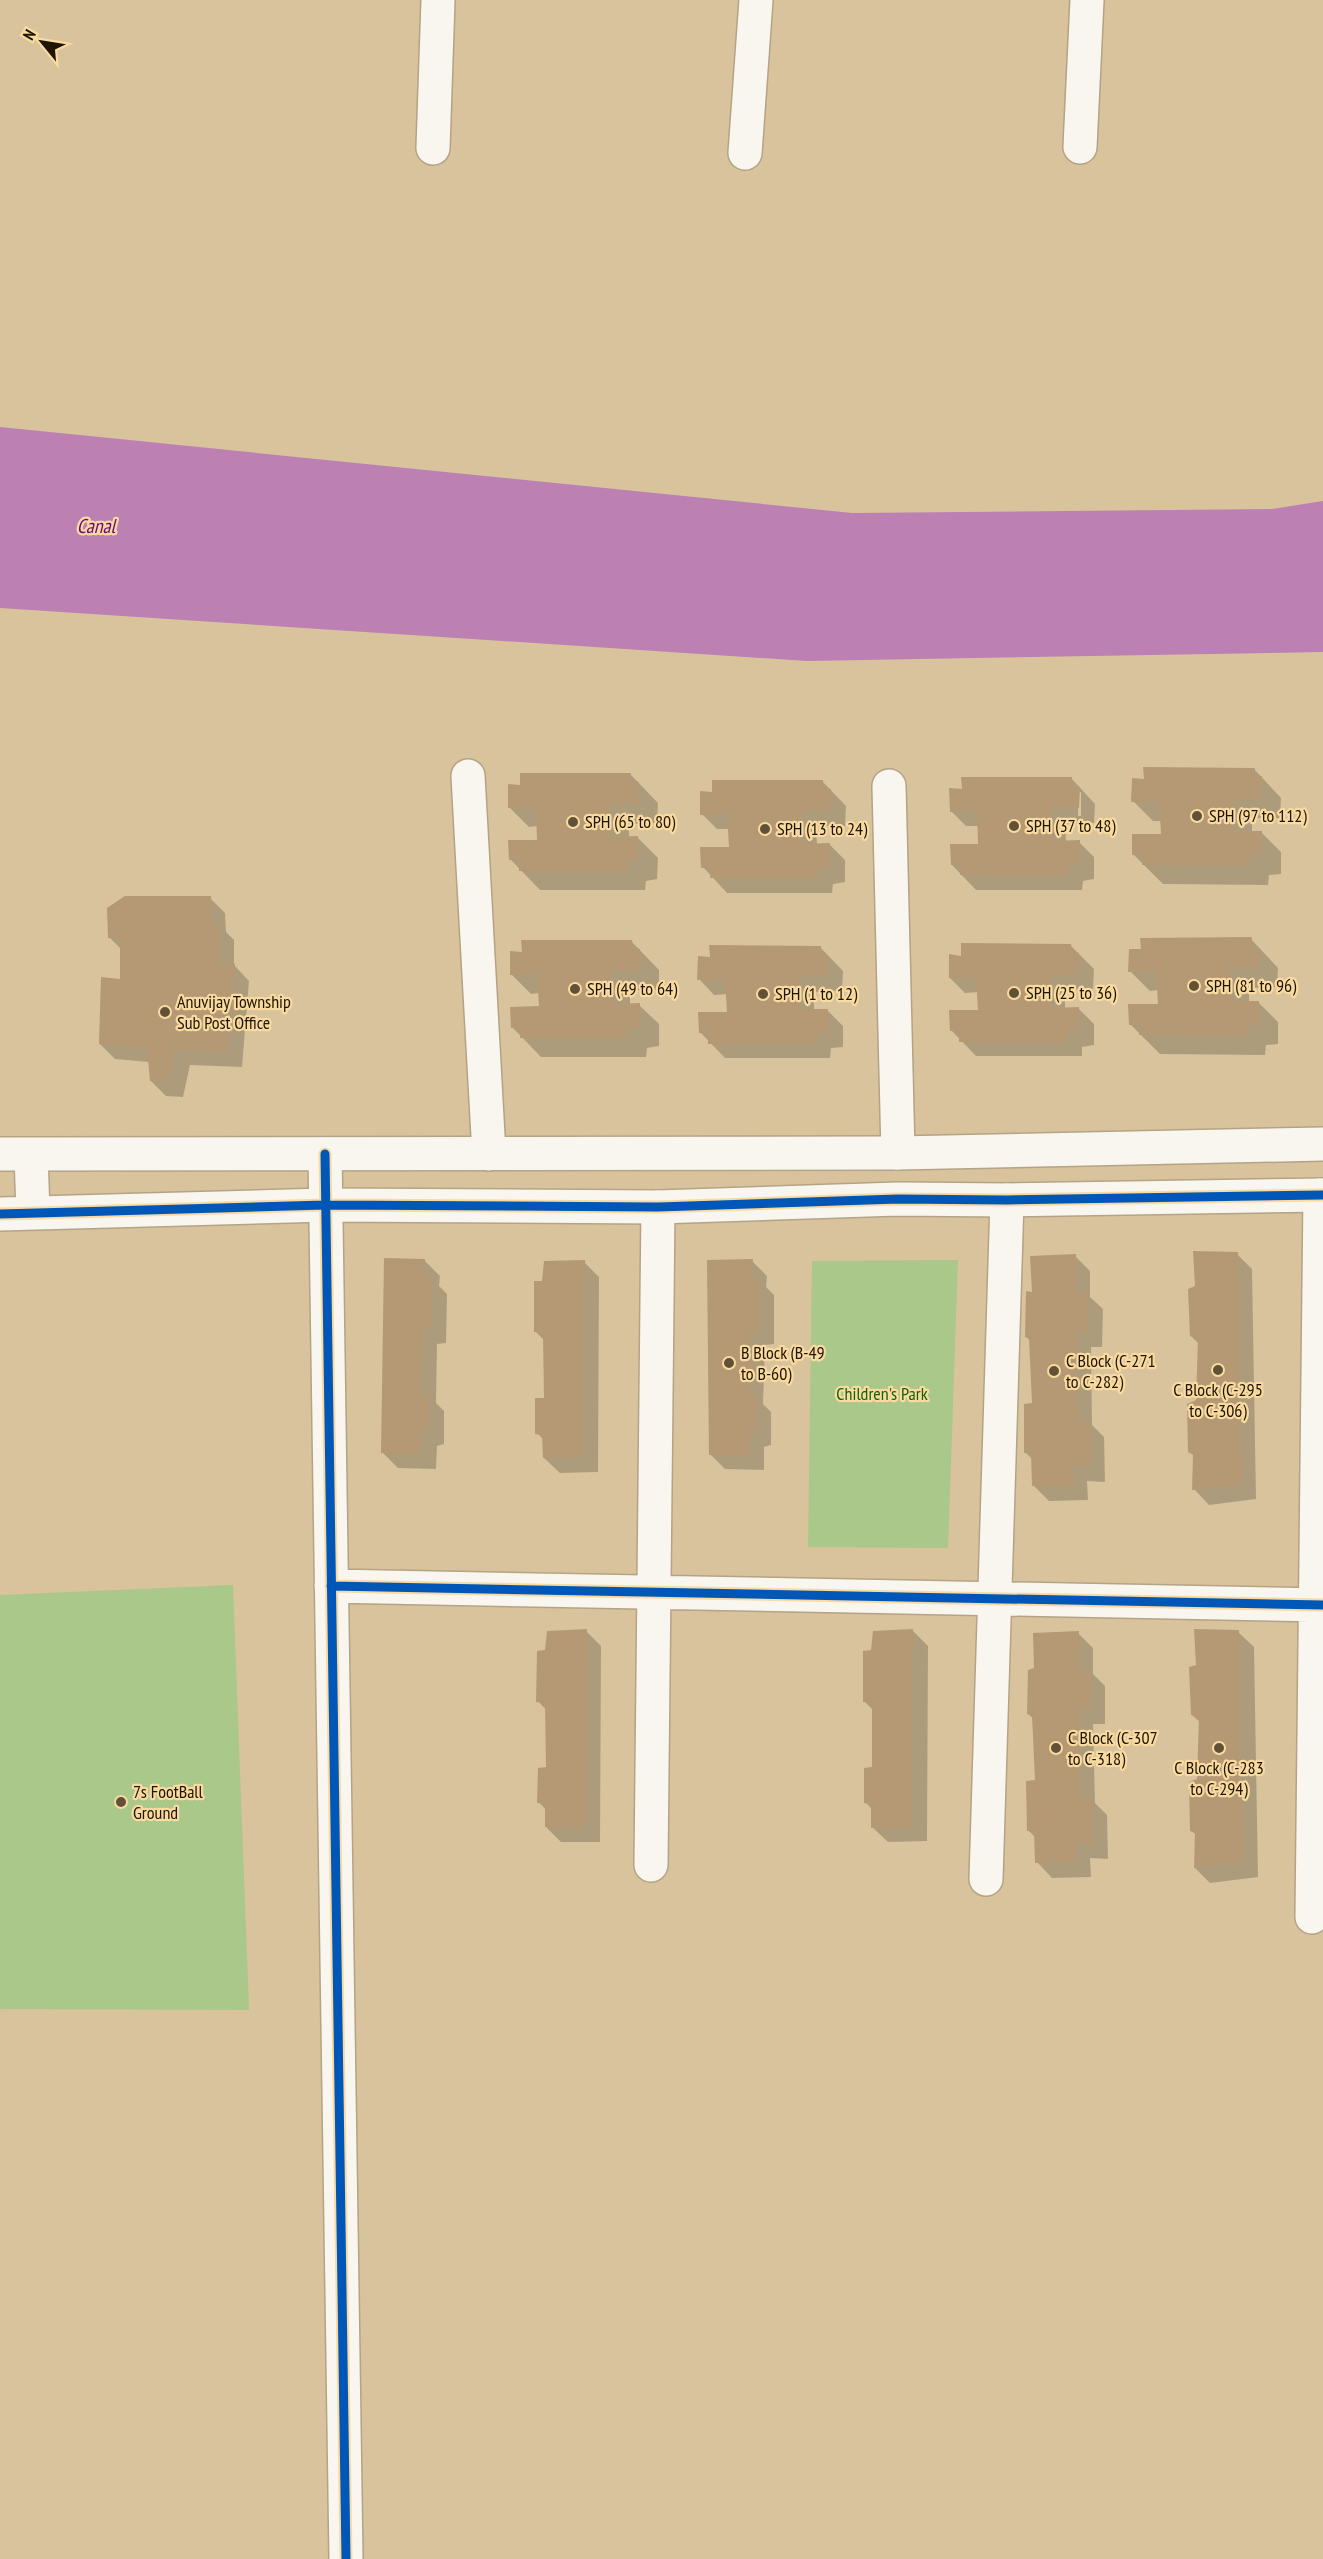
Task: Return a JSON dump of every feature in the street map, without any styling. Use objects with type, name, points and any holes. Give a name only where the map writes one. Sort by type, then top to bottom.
[{"type":"street","points":[[434,148],[438,0]]},
{"type":"street","points":[[745,153],[756,0]]},
{"type":"street","points":[[1080,147],[1087,0]]},
{"type":"street","points":[[468,776],[489,1154]]},
{"type":"street","points":[[889,786],[898,1198]]},
{"type":"street","points":[[33,1213],[16,1154],[898,1153],[1323,1144]]},
{"type":"street","points":[[325,1154],[346,2559]]},
{"type":"street","points":[[0,1214],[325,1205],[658,1207],[898,1198],[1006,1200],[1322,1195],[1319,1605],[1312,1917]]},
{"type":"street","points":[[986,1879],[1006,1200]]},
{"type":"street","points":[[651,1865],[658,1207]]},
{"type":"street","points":[[331,1586],[1319,1605]]},
{"type":"green space","name":"Children's Park","points":[[958,1260],[948,1548],[808,1547],[812,1261]]},
{"type":"green space","name":"7s FootBall Ground","points":[[233,1585],[249,2010],[0,2009],[0,1595]]},
{"type":"water","name":"Canal","points":[[0,427],[852,513],[1272,509],[1323,501],[1323,652],[807,661],[0,608]]},
{"type":"building","name":"SPH (97 to 112)","points":[[1143,767],[1255,768],[1254,776],[1262,776],[1261,798],[1233,799],[1234,831],[1262,831],[1262,855],[1250,856],[1249,866],[1142,865],[1142,855],[1132,855],[1132,834],[1161,834],[1159,801],[1131,802],[1132,778],[1144,779]]},
{"type":"building","name":"SPH (65 to 80)","points":[[520,773],[631,773],[630,781],[639,782],[638,804],[610,805],[610,837],[638,836],[638,860],[626,861],[626,871],[519,871],[519,860],[509,860],[508,840],[537,840],[536,807],[508,808],[508,784],[520,785]]},
{"type":"building","name":"SPH (37 to 48)","points":[[961,777],[1072,777],[1072,786],[1080,787],[1079,808],[1051,809],[1052,841],[1080,840],[1080,864],[1068,866],[1067,876],[960,875],[960,865],[951,865],[950,844],[978,844],[977,810],[950,812],[949,788],[962,789]]},
{"type":"building","name":"SPH (13 to 24)","points":[[712,780],[823,780],[823,788],[831,789],[830,811],[802,812],[802,844],[830,843],[830,867],[818,869],[818,878],[710,878],[711,867],[701,868],[700,847],[729,847],[727,813],[700,815],[700,791],[712,792]]},
{"type":"building","name":"Anuvijay Township Sub Post Office","points":[[125,896],[211,896],[212,923],[220,923],[218,962],[235,964],[227,1052],[175,1050],[168,1082],[150,1081],[147,1048],[99,1044],[101,977],[120,979],[120,938],[108,938],[107,908]]},
{"type":"building","name":"SPH (81 to 96)","points":[[1252,937],[1251,946],[1259,947],[1258,968],[1230,969],[1231,1001],[1259,1001],[1259,1024],[1247,1026],[1246,1036],[1139,1035],[1139,1025],[1129,1025],[1128,1004],[1158,1004],[1156,971],[1128,972],[1129,949],[1141,949],[1140,938]]},
{"type":"building","name":"SPH (49 to 64)","points":[[521,940],[632,940],[633,948],[640,949],[640,971],[611,971],[612,1004],[640,1003],[640,1027],[628,1028],[627,1038],[520,1038],[520,1028],[511,1028],[510,1007],[539,1006],[537,973],[510,975],[510,951],[522,952]]},
{"type":"building","name":"SPH (25 to 36)","points":[[961,943],[1071,944],[1072,951],[1079,953],[1079,974],[1051,975],[1051,1008],[1079,1007],[1079,1030],[1067,1032],[1067,1042],[959,1042],[959,1031],[950,1031],[949,1010],[978,1010],[976,977],[949,978],[949,954],[961,956]]},
{"type":"building","name":"SPH (1 to 12)","points":[[709,945],[821,946],[820,954],[828,955],[827,976],[800,977],[800,1009],[828,1009],[828,1032],[816,1034],[816,1044],[708,1044],[708,1033],[699,1033],[698,1012],[727,1012],[725,979],[697,980],[698,956],[710,957]]},
{"type":"building","name":"C Block (C-295 to C-306)","points":[[1193,1251],[1238,1252],[1242,1484],[1192,1490],[1193,1455],[1188,1452],[1187,1404],[1196,1400],[1198,1339],[1190,1336],[1188,1289],[1195,1286]]},
{"type":"building","name":"C Block (C-271 to C-282)","points":[[1076,1254],[1076,1294],[1088,1292],[1088,1333],[1076,1332],[1078,1421],[1090,1421],[1090,1467],[1073,1466],[1074,1485],[1032,1486],[1031,1453],[1024,1453],[1024,1404],[1032,1403],[1029,1338],[1025,1337],[1026,1291],[1032,1292],[1030,1256]]},
{"type":"building","points":[[384,1258],[425,1259],[424,1277],[432,1277],[432,1328],[423,1329],[421,1394],[429,1394],[429,1429],[422,1431],[421,1454],[381,1453]]},
{"type":"building","name":"B Block (B-49 to B-60)","points":[[753,1259],[751,1278],[760,1278],[760,1330],[751,1331],[749,1395],[757,1395],[757,1430],[750,1432],[749,1456],[709,1455],[707,1260]]},
{"type":"building","points":[[585,1260],[583,1457],[543,1458],[542,1435],[535,1434],[535,1398],[544,1398],[543,1333],[534,1332],[534,1281],[542,1281],[544,1261]]},
{"type":"building","points":[[587,1629],[586,1827],[545,1827],[545,1804],[537,1803],[538,1768],[546,1767],[545,1703],[536,1702],[537,1651],[545,1650],[547,1631]]},
{"type":"building","points":[[913,1629],[912,1827],[871,1828],[871,1804],[864,1803],[864,1768],[872,1767],[872,1702],[863,1702],[863,1651],[871,1650],[873,1631]]},
{"type":"building","name":"C Block (C-283 to C-294)","points":[[1194,1629],[1239,1630],[1243,1862],[1194,1868],[1195,1833],[1190,1831],[1189,1782],[1197,1779],[1199,1717],[1191,1715],[1189,1667],[1196,1665]]},
{"type":"building","name":"C Block (C-307 to C-318)","points":[[1079,1631],[1078,1671],[1090,1669],[1090,1710],[1079,1709],[1081,1798],[1092,1798],[1093,1844],[1076,1843],[1077,1862],[1035,1863],[1034,1830],[1027,1831],[1026,1781],[1035,1780],[1032,1715],[1027,1714],[1028,1670],[1034,1668],[1033,1633]]},
{"type":"cycle path","points":[[325,1154],[346,2559]]},
{"type":"cycle path","points":[[0,1214],[325,1205],[658,1207],[898,1199],[1007,1200],[1323,1195]]},
{"type":"cycle path","points":[[331,1586],[1323,1605]]},
{"type":"place","name":"SPH (97 to 112)","points":[[1197,816]]},
{"type":"place","name":"SPH (65 to 80)","points":[[573,822]]},
{"type":"place","name":"SPH (37 to 48)","points":[[1014,826]]},
{"type":"place","name":"SPH (13 to 24)","points":[[765,829]]},
{"type":"place","name":"SPH (81 to 96)","points":[[1194,986]]},
{"type":"place","name":"SPH (49 to 64)","points":[[575,989]]},
{"type":"place","name":"SPH (25 to 36)","points":[[1014,993]]},
{"type":"place","name":"SPH (1 to 12)","points":[[763,994]]},
{"type":"place","name":"Anuvijay Township Sub Post Office","points":[[165,1012]]},
{"type":"place","name":"B Block (B-49 to B-60)","points":[[729,1363]]},
{"type":"place","name":"C Block (C-295 to C-306)","points":[[1218,1370]]},
{"type":"place","name":"C Block (C-271 to C-282)","points":[[1054,1371]]},
{"type":"place","name":"C Block (C-307 to C-318)","points":[[1056,1748]]},
{"type":"place","name":"C Block (C-283 to C-294)","points":[[1219,1748]]},
{"type":"place","name":"7s FootBall Ground","points":[[121,1802]]}]
